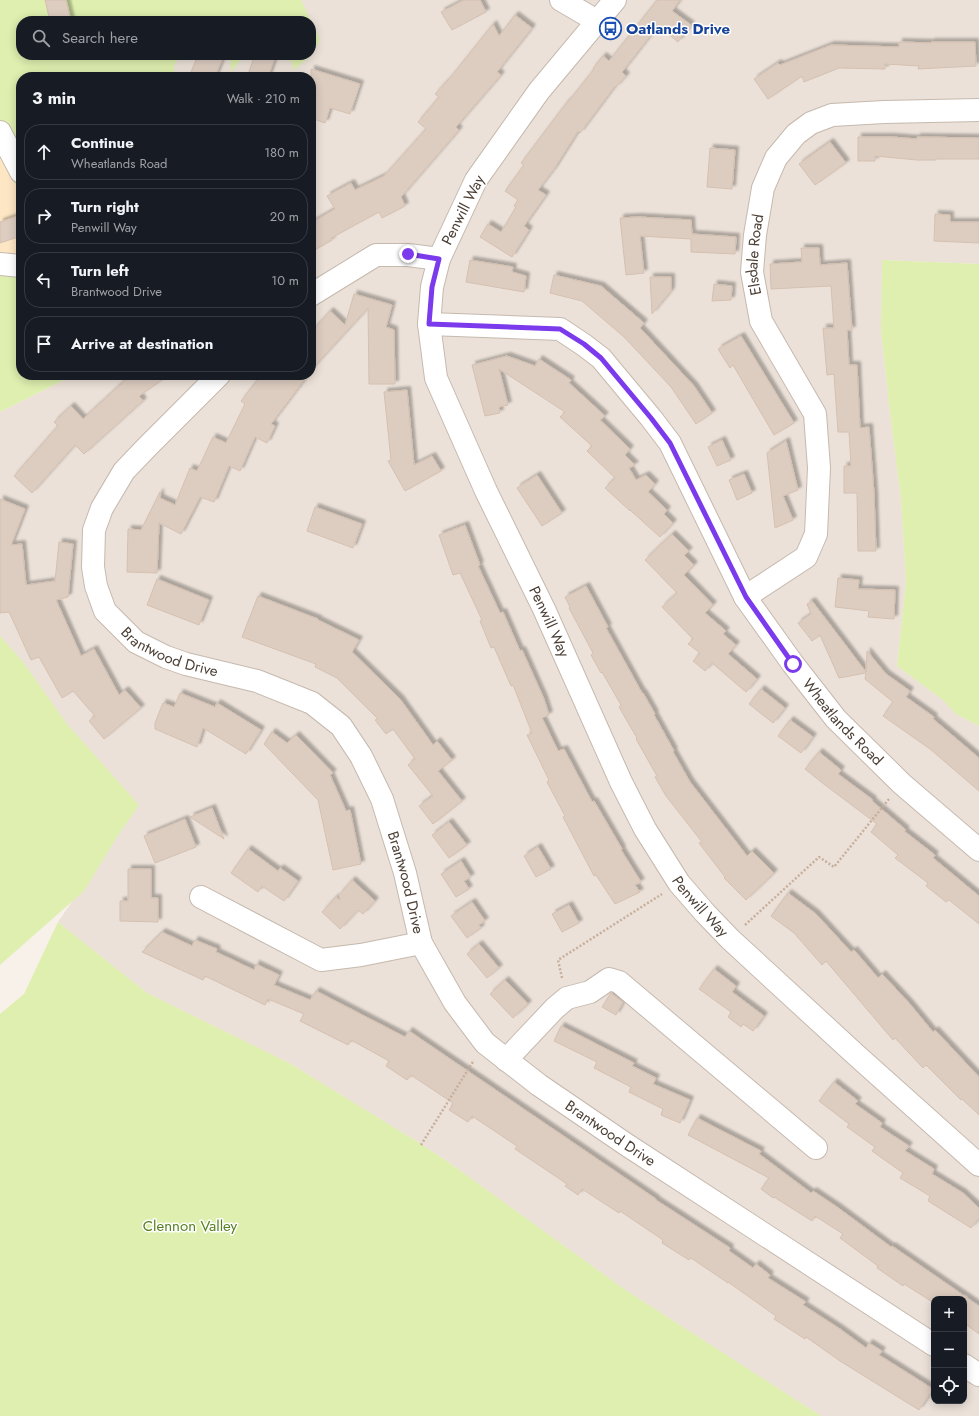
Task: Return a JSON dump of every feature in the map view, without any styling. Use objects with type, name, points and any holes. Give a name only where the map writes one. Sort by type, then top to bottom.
[{"type":"street","points":[[561,0],[597,21]]},
{"type":"street","name":"Penwill Way","points":[[615,0],[539,91],[476,180],[439,259],[432,287],[429,324],[436,378],[486,491],[544,609],[621,782],[645,829],[679,883],[730,939],[979,1165]]},
{"type":"street","name":"Elsdale Road","points":[[746,597],[806,557],[816,534],[819,468],[815,414],[761,321],[752,272],[755,235],[763,188],[776,158],[796,134],[812,123],[832,116],[884,112],[979,110]]},
{"type":"street","points":[[0,132],[16,162]]},
{"type":"street","points":[[316,292],[376,255],[408,254],[439,259]]},
{"type":"street","points":[[0,264],[16,266]]},
{"type":"street","name":"Wheatlands Road","points":[[429,324],[560,329],[584,344],[601,358],[670,443],[746,597],[793,664],[836,719],[902,784],[979,850]]},
{"type":"street","name":"Brantwood Drive","points":[[214,380],[124,471],[102,508],[94,530],[93,567],[96,586],[105,611],[136,642],[166,657],[186,664],[256,681],[312,702],[341,726],[361,756],[382,799],[405,873],[421,943],[456,1003],[485,1043],[539,1085],[627,1145],[931,1343]]},
{"type":"street","points":[[201,897],[321,960],[361,955],[421,943]]},
{"type":"street","points":[[506,1060],[555,1008],[567,998],[590,992],[609,979],[619,982],[816,1148]]},
{"type":"street","points":[[967,1367],[979,1375]]},
{"type":"path","points":[[730,939],[819,857],[834,867],[902,784]]},
{"type":"path","points":[[558,960],[679,883]]},
{"type":"path","points":[[421,1144],[485,1043]]},
{"type":"shaded area","points":[[288,0],[979,0],[979,264],[882,260],[881,331],[901,500],[906,582],[897,666],[943,700],[956,714],[979,726],[979,1416],[821,1416],[624,1289],[421,1144],[289,1063],[147,993],[58,922],[136,808],[0,651],[0,412],[64,380],[316,380],[316,72],[115,72],[129,60],[316,60],[316,16],[306,16]]},
{"type":"green space","points":[[0,0],[301,0],[309,16],[16,16],[16,60],[178,60],[174,65],[175,72],[16,72],[16,380],[64,380],[0,412]]},
{"type":"green space","points":[[316,32],[320,40],[316,47]]},
{"type":"green space","points":[[230,60],[240,60],[232,72]]},
{"type":"green space","points":[[291,60],[305,60],[294,70]]},
{"type":"green space","points":[[882,260],[979,264],[979,726],[956,714],[943,700],[897,666],[906,582],[901,500],[881,331]]},
{"type":"green space","points":[[0,636],[23,662],[67,724],[139,805],[117,837],[84,891],[0,965]]},
{"type":"green space","name":"Clennon Valley","points":[[58,922],[147,993],[289,1063],[421,1144],[624,1289],[821,1416],[0,1416],[0,1014],[24,994]]},
{"type":"sand","points":[[0,154],[16,185],[16,259],[0,258]]},
{"type":"building","points":[[45,0],[66,0],[70,16],[49,16]]},
{"type":"building","points":[[464,0],[480,0],[486,12],[452,30],[441,12]]},
{"type":"building","points":[[657,0],[680,0],[672,11],[691,25],[678,42],[658,26],[622,72],[626,76],[616,87],[615,86],[580,133],[578,131],[554,169],[538,190],[546,195],[524,226],[529,230],[512,257],[480,237],[488,224],[501,232],[516,207],[514,206],[518,200],[505,191],[524,165],[521,163],[603,56],[609,61]]},
{"type":"building","points":[[515,15],[532,28],[497,72],[501,75],[456,127],[459,130],[401,197],[405,206],[382,218],[379,212],[331,238],[332,240],[316,249],[316,220],[335,209],[327,196],[351,183],[355,190],[384,176],[426,129],[418,122],[439,97],[435,94],[450,78],[493,24],[499,36]]},
{"type":"building","points":[[899,42],[975,42],[976,66],[918,69],[919,66],[885,64],[885,69],[839,68],[804,82],[802,76],[768,99],[754,79],[778,63],[780,65],[831,45],[899,47]]},
{"type":"building","points":[[196,60],[222,60],[217,72],[191,72]]},
{"type":"building","points":[[253,60],[274,60],[270,72],[249,72]]},
{"type":"building","points":[[311,69],[360,84],[350,114],[330,108],[325,123],[316,120],[316,72],[311,72]]},
{"type":"building","points":[[858,137],[917,139],[917,137],[979,138],[979,159],[917,160],[875,156],[875,161],[858,161]]},
{"type":"building","points":[[830,142],[846,163],[815,185],[799,164]]},
{"type":"building","points":[[710,148],[735,150],[732,189],[707,187]]},
{"type":"building","points":[[935,214],[950,215],[950,222],[979,222],[979,243],[934,241]]},
{"type":"building","points":[[16,217],[16,238],[0,243],[0,222]]},
{"type":"building","points":[[638,217],[691,220],[692,234],[736,237],[735,254],[691,252],[691,239],[640,236],[644,273],[626,275],[620,218]]},
{"type":"building","points":[[801,248],[819,248],[820,265],[847,263],[852,330],[847,330],[849,365],[857,365],[860,428],[869,427],[874,493],[876,551],[858,551],[857,493],[844,493],[844,466],[851,466],[849,432],[838,432],[834,374],[827,375],[823,328],[834,328],[831,286],[771,289],[770,264],[802,262]]},
{"type":"building","points":[[470,260],[513,267],[512,272],[526,276],[524,292],[466,282]]},
{"type":"building","points":[[554,275],[601,286],[644,323],[640,328],[694,386],[712,413],[696,424],[671,387],[624,337],[582,301],[550,293]]},
{"type":"building","points":[[650,277],[671,277],[671,291],[652,314]]},
{"type":"building","points":[[714,284],[732,286],[731,300],[712,301]]},
{"type":"building","points":[[354,294],[392,305],[386,327],[394,330],[395,384],[369,384],[368,308],[316,365],[316,326],[330,311],[345,325]]},
{"type":"building","points":[[741,336],[794,423],[774,435],[733,365],[730,368],[718,349]]},
{"type":"building","points":[[507,356],[535,366],[539,359],[571,380],[569,383],[605,416],[600,420],[630,449],[625,455],[635,465],[629,468],[636,480],[646,475],[655,484],[648,492],[667,510],[664,514],[673,523],[660,537],[605,488],[615,478],[587,451],[592,446],[560,417],[565,412],[499,369],[508,405],[499,407],[500,413],[485,416],[472,365]]},
{"type":"building","points":[[126,380],[162,380],[139,396],[143,401],[84,454],[75,445],[32,493],[14,476],[58,426],[54,422],[71,406],[83,419]]},
{"type":"building","points":[[257,380],[304,380],[271,424],[275,426],[267,443],[255,437],[240,471],[229,466],[214,502],[200,497],[181,534],[159,523],[157,573],[127,572],[128,529],[141,530],[160,492],[160,498],[175,505],[190,468],[197,471],[213,437],[226,443],[245,404],[241,401]]},
{"type":"building","points":[[407,390],[414,465],[432,456],[441,471],[405,491],[388,461],[391,460],[384,392]]},
{"type":"building","points":[[722,440],[731,460],[717,466],[708,447]]},
{"type":"building","points":[[786,441],[798,490],[783,496],[793,520],[775,528],[767,453]]},
{"type":"building","points":[[744,474],[752,493],[737,500],[729,480]]},
{"type":"building","points":[[537,475],[562,513],[542,526],[517,488]]},
{"type":"building","points":[[0,499],[25,509],[11,545],[22,544],[26,585],[55,581],[59,542],[73,544],[68,597],[56,600],[81,656],[94,649],[119,695],[125,690],[141,708],[104,739],[89,721],[95,716],[73,691],[62,698],[39,657],[31,660],[9,612],[0,613]]},
{"type":"building","points":[[315,507],[362,524],[353,548],[307,531]]},
{"type":"building","points":[[465,525],[480,565],[478,566],[500,613],[503,612],[520,651],[522,650],[544,699],[549,715],[542,718],[558,751],[564,749],[592,802],[594,801],[622,849],[621,850],[641,882],[635,885],[640,892],[615,904],[596,875],[594,876],[563,817],[565,816],[547,782],[549,780],[527,735],[532,733],[513,685],[511,686],[494,647],[491,648],[480,621],[482,620],[460,573],[453,575],[439,535]]},
{"type":"building","points":[[672,534],[689,551],[684,555],[694,565],[684,575],[713,605],[705,613],[726,631],[723,634],[736,645],[728,654],[757,679],[746,692],[712,663],[705,671],[693,661],[700,653],[688,644],[693,639],[662,607],[677,593],[645,560]]},
{"type":"building","points":[[838,578],[859,580],[858,589],[895,590],[894,619],[868,617],[869,611],[835,607]]},
{"type":"building","points":[[157,579],[209,600],[199,625],[147,605]]},
{"type":"building","points":[[586,586],[608,627],[606,628],[655,714],[654,715],[674,751],[673,752],[690,782],[747,856],[752,851],[774,873],[746,900],[724,878],[725,877],[699,843],[702,842],[666,796],[655,777],[657,776],[636,739],[637,738],[619,707],[621,705],[591,655],[593,653],[569,608],[570,607],[565,597]]},
{"type":"building","points":[[258,596],[318,619],[359,640],[352,652],[400,699],[433,745],[437,741],[452,760],[438,771],[462,801],[433,824],[419,806],[433,796],[408,765],[415,759],[393,729],[386,734],[375,720],[378,719],[337,678],[315,667],[316,664],[242,637]]},
{"type":"building","points":[[812,601],[866,672],[867,651],[886,674],[910,691],[906,697],[934,717],[933,719],[979,758],[979,791],[930,749],[883,716],[893,702],[865,679],[866,673],[839,678],[820,635],[812,641],[798,623],[811,614],[807,604]]},
{"type":"building","points":[[761,689],[785,708],[773,723],[749,704]]},
{"type":"building","points":[[180,693],[215,707],[217,703],[261,730],[246,754],[203,728],[197,747],[155,729],[155,723],[163,703],[174,707]]},
{"type":"building","points":[[790,720],[813,737],[801,753],[778,736]]},
{"type":"building","points":[[272,732],[287,743],[296,735],[333,773],[330,775],[346,811],[350,810],[361,864],[333,870],[318,800],[264,744]]},
{"type":"building","points":[[819,752],[841,770],[838,774],[873,800],[872,801],[906,830],[904,831],[935,855],[933,858],[979,896],[979,924],[949,900],[946,902],[926,886],[928,883],[895,858],[898,855],[871,832],[877,824],[805,769]]},
{"type":"building","points":[[212,808],[224,839],[190,817]]},
{"type":"building","points":[[185,819],[196,847],[155,863],[144,836]]},
{"type":"building","points":[[449,822],[467,845],[449,858],[432,835]]},
{"type":"building","points":[[538,847],[551,869],[536,877],[524,856]]},
{"type":"building","points":[[248,849],[278,871],[280,868],[298,881],[284,901],[262,886],[258,892],[231,873]]},
{"type":"building","points":[[461,861],[471,877],[464,881],[469,889],[456,897],[441,874]]},
{"type":"building","points":[[128,869],[151,869],[151,898],[158,898],[158,922],[120,921],[120,901],[128,901]]},
{"type":"building","points":[[352,880],[375,901],[363,914],[358,910],[340,929],[322,912],[336,897],[340,900],[339,895]]},
{"type":"building","points":[[788,893],[816,914],[851,952],[854,950],[878,978],[882,974],[933,1032],[935,1030],[979,1077],[979,1115],[962,1099],[961,1100],[926,1065],[923,1068],[895,1038],[893,1040],[826,961],[822,965],[794,933],[771,916]]},
{"type":"building","points":[[472,902],[485,921],[479,925],[481,928],[467,938],[451,916]]},
{"type":"building","points":[[569,905],[579,923],[562,932],[552,914]]},
{"type":"building","points":[[162,932],[192,946],[195,940],[217,949],[216,952],[254,970],[256,964],[279,975],[274,985],[310,1000],[316,991],[405,1037],[409,1031],[656,1200],[730,1248],[729,1251],[753,1268],[756,1264],[770,1275],[768,1278],[806,1302],[803,1305],[866,1348],[869,1343],[882,1351],[879,1355],[931,1388],[931,1392],[919,1410],[840,1361],[806,1337],[805,1339],[774,1319],[776,1316],[728,1282],[691,1258],[689,1260],[662,1243],[663,1240],[620,1211],[619,1213],[582,1189],[578,1195],[565,1186],[567,1184],[515,1149],[517,1146],[472,1116],[468,1122],[449,1110],[453,1103],[411,1075],[407,1080],[386,1066],[389,1061],[351,1040],[348,1045],[300,1021],[304,1014],[268,999],[265,1005],[205,976],[203,980],[142,952]]},
{"type":"building","points":[[479,944],[499,968],[487,978],[467,954]]},
{"type":"building","points":[[714,969],[736,986],[732,992],[764,1016],[753,1031],[743,1024],[741,1027],[728,1017],[731,1012],[699,989]]},
{"type":"building","points":[[505,980],[528,1004],[513,1018],[490,994]]},
{"type":"building","points":[[611,993],[623,1002],[616,1015],[602,1007]]},
{"type":"building","points":[[561,1026],[634,1063],[632,1066],[656,1078],[653,1084],[690,1100],[680,1123],[661,1115],[663,1109],[629,1092],[631,1087],[594,1068],[597,1062],[554,1041]]},
{"type":"building","points":[[834,1082],[858,1101],[855,1104],[882,1123],[880,1127],[909,1146],[905,1151],[934,1169],[932,1174],[963,1193],[979,1208],[979,1218],[971,1228],[928,1201],[930,1196],[900,1178],[903,1173],[872,1151],[875,1147],[847,1127],[849,1124],[819,1101]]},
{"type":"building","points":[[697,1118],[761,1151],[759,1154],[811,1193],[813,1191],[837,1207],[891,1247],[892,1246],[964,1296],[931,1296],[931,1301],[904,1284],[903,1286],[877,1268],[878,1266],[840,1238],[843,1234],[815,1216],[812,1221],[774,1197],[773,1198],[761,1189],[769,1178],[688,1135]]},
{"type":"building","points":[[967,1298],[979,1306],[979,1334],[967,1325]]},
{"type":"place","name":"Oatlands Drive","points":[[611,29]]},
{"type":"route","points":[[408,254],[439,259],[432,287],[429,324],[560,329],[584,344],[601,358],[670,443],[746,597],[793,664]]}]
